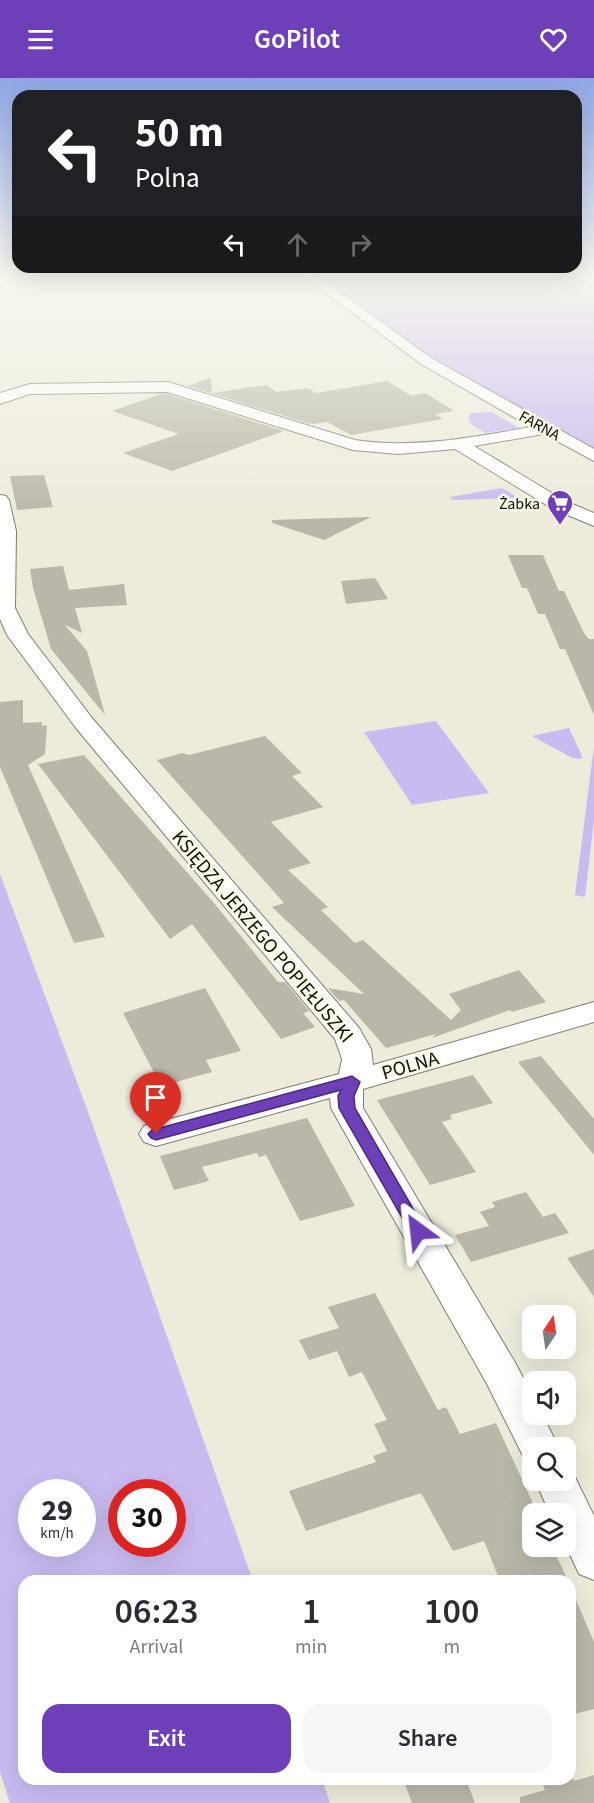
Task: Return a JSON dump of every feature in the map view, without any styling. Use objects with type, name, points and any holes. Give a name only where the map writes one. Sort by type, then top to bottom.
[{"type":"street","name":"FARNA","points":[[418,356],[594,456]]},
{"type":"street","points":[[0,399],[22,390],[155,386],[173,388],[368,448],[389,449],[457,443],[547,429]]},
{"type":"street","points":[[457,443],[559,505],[594,520]]},
{"type":"street","name":"KSIĘDZA JERZEGO POPIEŁUSZKI","points":[[0,500],[7,531],[5,608],[18,635],[84,723],[348,1035],[358,1051],[359,1058],[346,1096],[347,1108],[502,1375],[533,1437]]},
{"type":"street","name":"POLNA","points":[[156,1134],[352,1082],[594,1012]]},
{"type":"street","points":[[560,1491],[594,1560]]},
{"type":"shaded area","points":[[427,356],[594,356],[594,448]]},
{"type":"shaded area","points":[[492,412],[519,428],[485,433],[470,423],[468,418],[471,413]]},
{"type":"shaded area","points":[[502,488],[527,503],[520,502],[517,498],[452,500],[450,497]]},
{"type":"shaded area","points":[[436,721],[489,793],[412,805],[364,732]]},
{"type":"shaded area","points":[[569,728],[582,756],[581,759],[572,758],[532,736]]},
{"type":"shaded area","points":[[594,746],[594,820],[585,897],[575,895]]},
{"type":"shaded area","points":[[0,874],[91,1120],[251,1575],[18,1575],[18,1785],[324,1785],[330,1803],[10,1803],[0,1772]]},
{"type":"building","points":[[211,378],[212,393],[267,385],[276,392],[308,388],[316,393],[387,381],[412,396],[425,393],[454,411],[435,414],[443,419],[351,435],[327,422],[307,423],[188,386]]},
{"type":"building","points":[[161,394],[284,431],[172,471],[123,453],[179,434],[112,411]]},
{"type":"building","points":[[44,475],[53,507],[17,510],[10,476]]},
{"type":"building","points":[[371,517],[324,540],[272,523],[272,520]]},
{"type":"building","points":[[508,555],[543,555],[559,591],[564,591],[584,633],[589,639],[594,639],[594,715],[565,649],[560,649],[545,614],[538,614],[527,588],[522,588]]},
{"type":"building","points":[[63,566],[69,590],[124,584],[127,605],[75,608],[82,633],[65,625],[87,651],[105,715],[51,649],[33,588],[30,569]]},
{"type":"building","points":[[375,578],[388,599],[346,604],[341,581]]},
{"type":"building","points":[[23,700],[23,723],[42,722],[42,726],[47,725],[45,754],[28,765],[105,937],[74,943],[0,767],[0,702]]},
{"type":"building","points":[[265,736],[302,773],[292,776],[323,807],[271,822],[311,863],[288,870],[328,907],[321,910],[355,943],[363,940],[451,1020],[461,1010],[449,994],[519,970],[546,1002],[512,1012],[510,1010],[432,1038],[436,1034],[386,1048],[344,1000],[339,1001],[328,988],[364,994],[272,907],[284,903],[157,760],[182,753],[189,755]]},
{"type":"building","points":[[84,755],[214,903],[278,982],[285,982],[309,1011],[303,1013],[315,1027],[281,1039],[192,924],[170,939],[38,764]]},
{"type":"building","points":[[205,988],[241,1051],[206,1060],[212,1072],[161,1086],[123,1013]]},
{"type":"building","points":[[541,1056],[594,1119],[594,1155],[518,1062]]},
{"type":"building","points":[[473,1075],[493,1103],[450,1115],[452,1119],[442,1122],[476,1172],[430,1185],[377,1100]]},
{"type":"building","points":[[307,1118],[355,1206],[300,1221],[266,1155],[259,1157],[257,1153],[202,1167],[209,1181],[174,1190],[160,1156]]},
{"type":"building","points":[[526,1192],[543,1217],[555,1213],[569,1233],[471,1262],[455,1235],[489,1226],[480,1212],[495,1207],[492,1202]]},
{"type":"building","points":[[594,1249],[594,1297],[567,1258]]},
{"type":"building","points":[[375,1293],[438,1410],[446,1407],[460,1434],[496,1423],[522,1479],[522,1491],[527,1491],[533,1503],[522,1503],[522,1557],[557,1557],[565,1575],[498,1575],[484,1541],[453,1551],[421,1493],[306,1531],[289,1491],[376,1462],[373,1456],[387,1451],[374,1424],[387,1420],[362,1372],[349,1377],[337,1351],[309,1360],[299,1340],[339,1328],[328,1307]]},
{"type":"building","points":[[576,1600],[594,1642],[594,1709],[576,1714]]},
{"type":"building","points":[[594,1775],[594,1803],[520,1803],[520,1797],[545,1790],[543,1785],[576,1785],[576,1780]]},
{"type":"building","points":[[405,1785],[468,1785],[475,1803],[412,1803]]},
{"type":"place","name":"Żabka","points":[[560,526]]},
{"type":"route","points":[[156,1134],[352,1082],[346,1096],[347,1108],[418,1231]]}]
